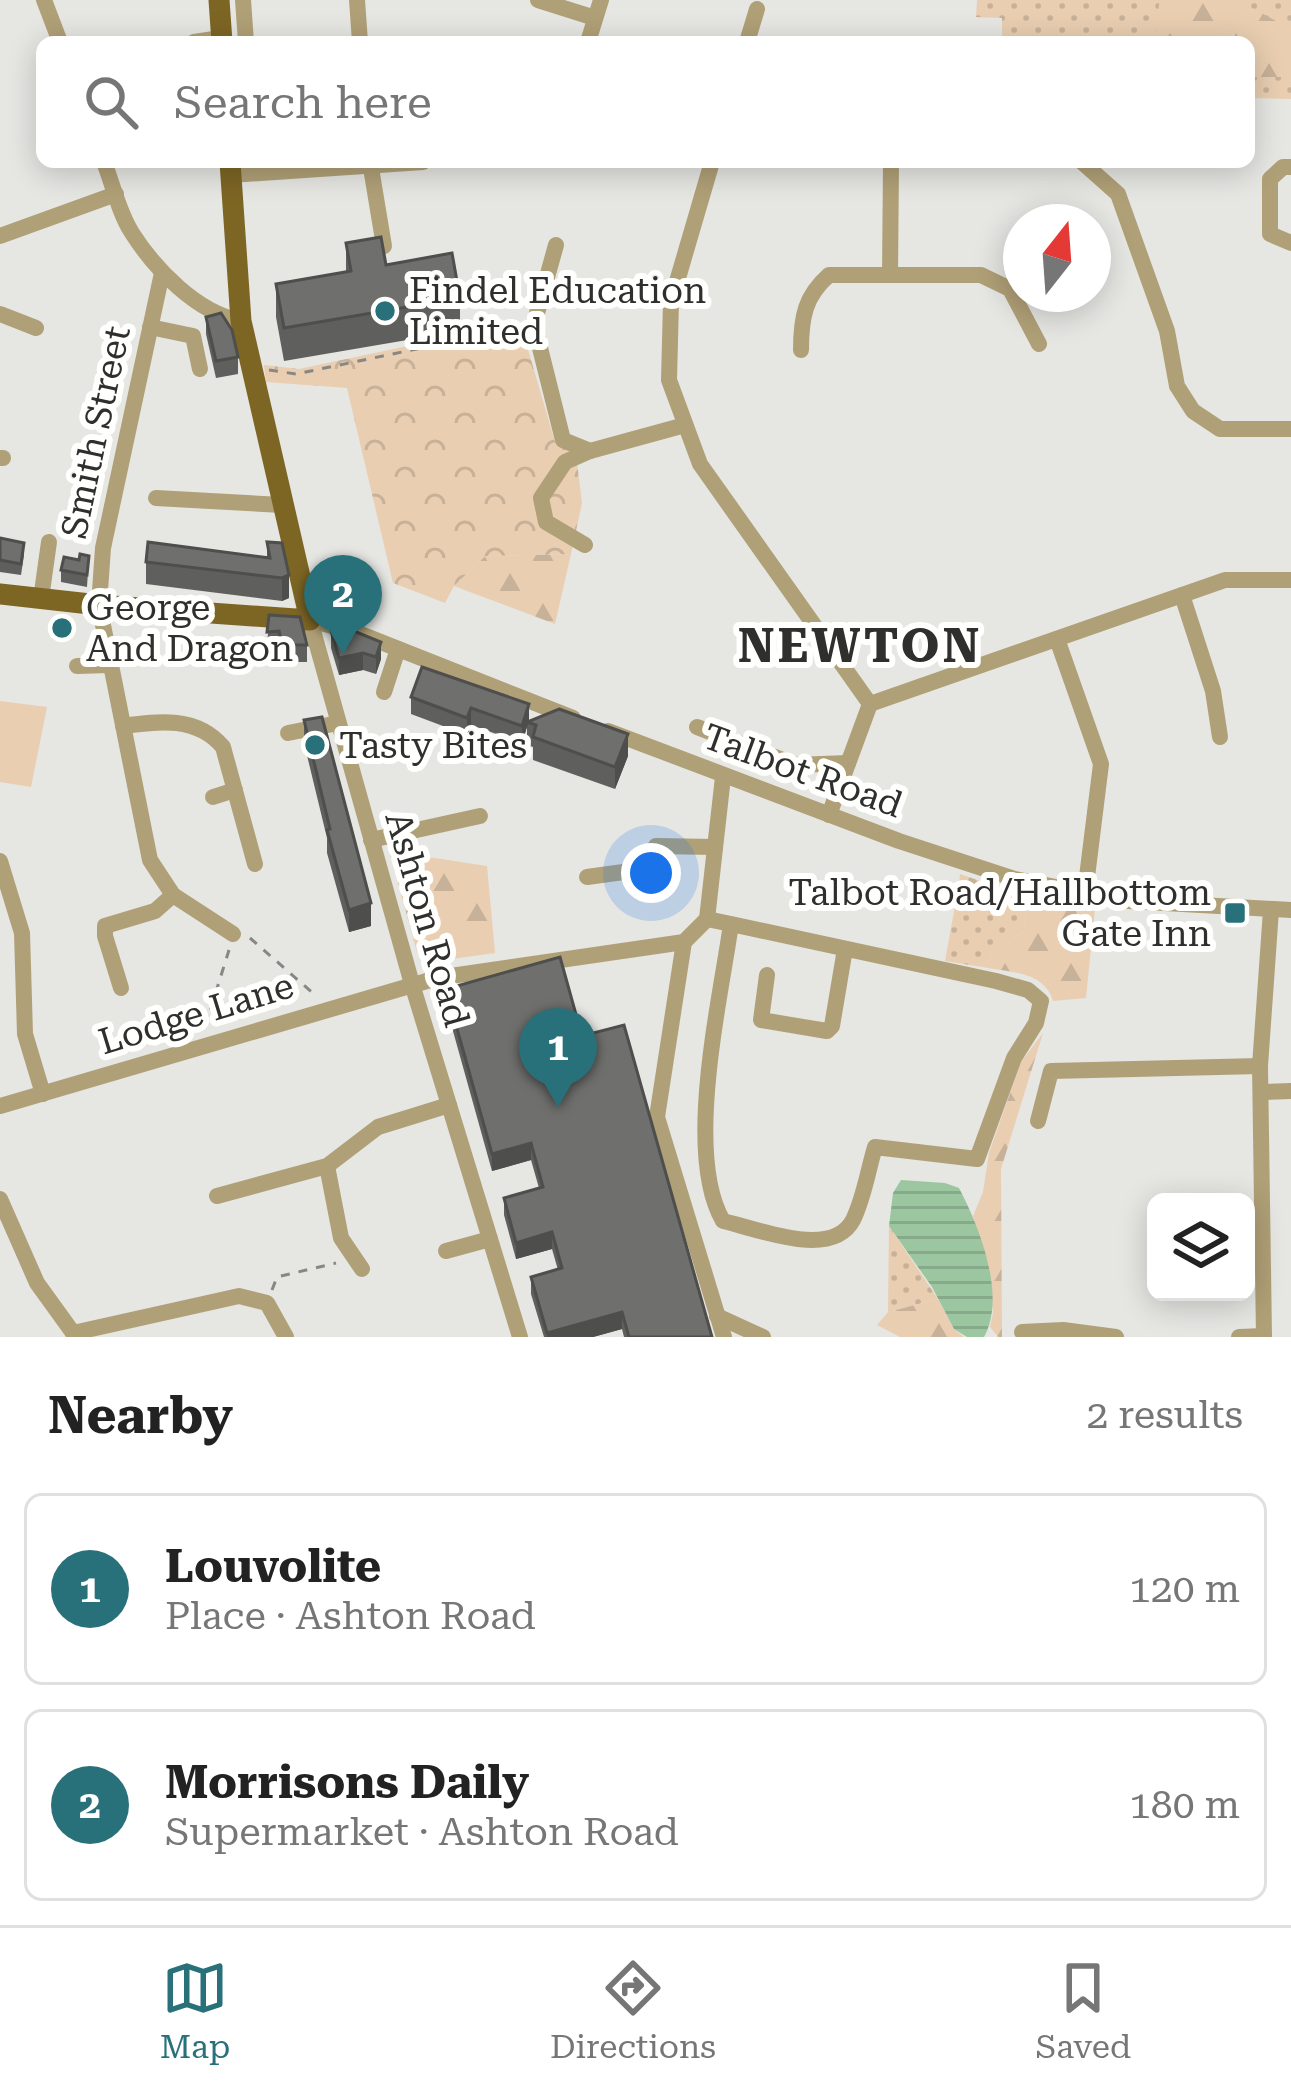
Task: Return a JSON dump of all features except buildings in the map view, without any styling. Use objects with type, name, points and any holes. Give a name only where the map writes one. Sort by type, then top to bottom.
[{"type":"main road","points":[[219,0],[222,36]]},
{"type":"main road","name":"Ashton Road","points":[[230,168],[241,321],[250,373],[310,620]]},
{"type":"main road","points":[[0,594],[310,620]]},
{"type":"street","points":[[44,0],[58,36]]},
{"type":"street","points":[[246,34],[243,1],[264,0]]},
{"type":"street","points":[[357,0],[360,36]]},
{"type":"street","points":[[538,0],[598,9]]},
{"type":"street","points":[[749,36],[757,9]]},
{"type":"street","points":[[1291,167],[1283,167],[1270,179],[1270,234],[1291,244]]},
{"type":"street","points":[[106,168],[129,230],[162,273],[203,304],[241,321]]},
{"type":"street","points":[[372,168],[384,246]]},
{"type":"street","points":[[710,168],[670,302],[669,380],[700,464],[870,704]]},
{"type":"street","points":[[890,275],[891,168]]},
{"type":"street","points":[[1089,168],[1118,194],[1167,331],[1177,386],[1193,411],[1220,429],[1291,429]]},
{"type":"street","points":[[0,236],[116,194]]},
{"type":"street","points":[[556,245],[534,324],[563,440],[590,451]]},
{"type":"street","name":"Smith Street","points":[[162,273],[103,548],[99,605],[150,860],[168,889]]},
{"type":"street","points":[[802,350],[801,325],[809,292],[829,274],[981,275],[1010,289],[1039,344]]},
{"type":"street","points":[[0,314],[37,328]]},
{"type":"street","points":[[150,327],[193,336],[200,369]]},
{"type":"street","points":[[586,545],[545,522],[542,498],[565,462],[685,425]]},
{"type":"street","points":[[156,498],[282,505]]},
{"type":"street","points":[[41,598],[49,542]]},
{"type":"street","points":[[870,704],[1225,580],[1291,580]]},
{"type":"street","points":[[1181,596],[1213,691],[1220,736]]},
{"type":"street","name":"Talbot Road","points":[[310,620],[398,649],[724,777],[1015,879],[1128,902],[1291,910]]},
{"type":"street","name":"Ashton Road","points":[[310,620],[412,984],[520,1337]]},
{"type":"street","points":[[1057,639],[1101,764],[1085,893]]},
{"type":"street","points":[[384,692],[398,649]]},
{"type":"street","points":[[77,666],[110,665]]},
{"type":"street","points":[[829,815],[870,704]]},
{"type":"street","points":[[123,726],[161,721],[211,733],[223,747],[255,864]]},
{"type":"street","points":[[288,733],[338,723]]},
{"type":"street","points":[[697,727],[796,765],[848,764]]},
{"type":"street","points":[[724,777],[706,920],[684,942],[657,1118],[724,1337]]},
{"type":"street","points":[[214,796],[235,790]]},
{"type":"street","points":[[371,841],[480,816]]},
{"type":"street","points":[[587,877],[638,870],[656,846],[715,847]]},
{"type":"street","points":[[0,861],[22,933],[25,1034],[43,1094]]},
{"type":"street","points":[[121,988],[105,926],[154,911],[168,889],[233,934]]},
{"type":"street","points":[[1239,1337],[1264,1337],[1260,1066],[1271,910]]},
{"type":"street","points":[[706,920],[731,925],[996,981],[1028,990],[1041,1000],[1036,1023],[1014,1058],[976,1160],[875,1148],[852,1221],[838,1238],[819,1242],[722,1221],[710,1199],[704,1110],[731,925]]},
{"type":"street","points":[[0,941],[22,933]]},
{"type":"street","name":"Lodge Lane","points":[[0,1106],[461,972],[684,942]]},
{"type":"street","points":[[766,975],[760,1020],[827,1031],[832,1026],[845,949]]},
{"type":"street","points":[[1038,1121],[1051,1071],[1260,1066]]},
{"type":"street","points":[[1261,1092],[1291,1090]]},
{"type":"street","points":[[217,1196],[327,1166],[378,1127],[448,1105]]},
{"type":"street","points":[[327,1166],[341,1238],[362,1269]]},
{"type":"street","points":[[0,1199],[37,1283],[74,1335],[239,1296],[268,1303],[286,1337]]},
{"type":"street","points":[[446,1251],[490,1239]]},
{"type":"street","points":[[717,1316],[763,1337]]},
{"type":"street","points":[[1022,1332],[1063,1330],[1116,1337]]},
{"type":"path","points":[[250,373],[260,369],[296,374],[534,324]]},
{"type":"path","points":[[200,1046],[233,934],[250,938],[329,1008]]},
{"type":"path","points":[[268,1303],[278,1277],[335,1263]]},
{"type":"green space","points":[[977,0],[1291,0],[1291,99],[1255,98],[1255,36],[1002,36],[1002,18],[976,17]]},
{"type":"green space","points":[[1160,0],[1237,0],[1291,29],[1291,77],[1255,77],[1255,36],[1157,36]]},
{"type":"green space","points":[[520,322],[555,442],[576,454],[582,503],[571,554],[485,556],[454,586],[445,603],[393,583],[347,388],[266,382],[264,365],[299,369]]},
{"type":"green space","points":[[571,554],[555,624],[454,586],[485,556]]},
{"type":"green space","points":[[0,701],[47,707],[31,787],[0,782]]},
{"type":"green space","points":[[389,851],[487,866],[495,953],[437,961],[417,952]]},
{"type":"green space","points":[[960,874],[1015,893],[1095,908],[1086,998],[1053,1001],[1034,978],[982,967],[998,948],[1023,932],[1027,911],[959,884]]},
{"type":"green space","points":[[959,884],[1027,911],[1023,932],[998,948],[982,967],[945,961]]},
{"type":"green space","points":[[1043,1033],[1001,1169],[1002,1337],[998,1337],[990,1327],[989,1278],[973,1216],[1021,1062]]},
{"type":"green space","points":[[889,1226],[938,1299],[888,1312]]},
{"type":"green space","points":[[938,1299],[954,1329],[964,1337],[900,1337],[877,1325],[888,1312]]},
{"type":"shaded area","points":[[901,1180],[959,1188],[988,1261],[993,1302],[984,1337],[967,1337],[954,1329],[932,1287],[889,1226],[893,1193]]},
{"type":"place","name":"Findel Education Limited","points":[[385,311]]},
{"type":"place","name":"George And Dragon","points":[[62,628]]},
{"type":"place","name":"Morrisons Daily","points":[[343,654]]},
{"type":"place","name":"Tasty Bites","points":[[315,745]]},
{"type":"place","name":"Talbot Road/Hallbottom Gate Inn","points":[[1235,913]]},
{"type":"place","name":"Louvolite","points":[[558,1107]]},
{"type":"district","name":"NEWTON","points":[[860,645]]}]
